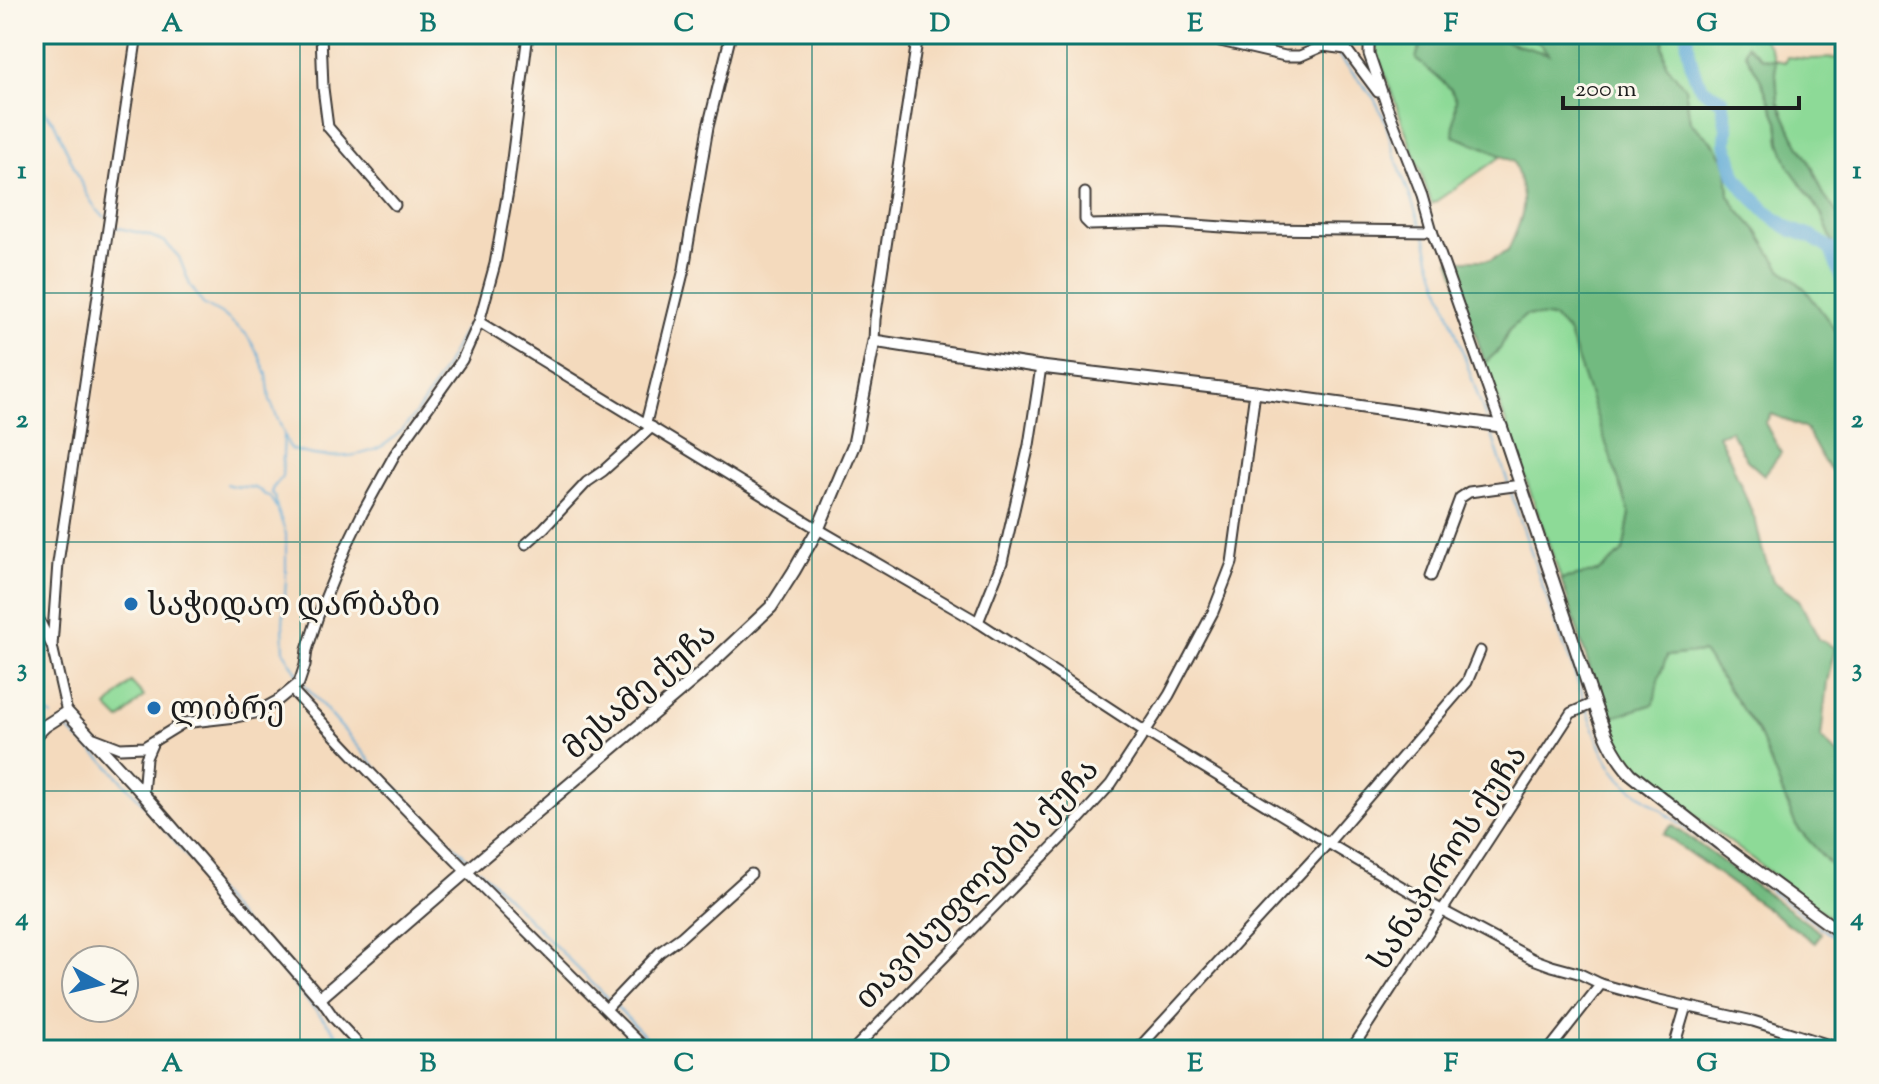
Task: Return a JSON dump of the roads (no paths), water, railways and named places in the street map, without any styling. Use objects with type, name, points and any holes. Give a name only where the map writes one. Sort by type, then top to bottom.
[{"type":"street","points":[[52,646],[58,563],[137,34]]},
{"type":"street","points":[[321,34],[328,127],[395,205]]},
{"type":"street","points":[[91,737],[120,748],[144,747],[183,723],[255,713],[277,701],[299,683],[318,616],[363,512],[395,454],[462,360],[479,322],[495,264],[508,191],[528,34]]},
{"type":"street","points":[[526,544],[649,425],[684,269],[708,127],[731,34]]},
{"type":"street","points":[[918,34],[874,341],[1041,367],[1255,392],[1501,426]]},
{"type":"street","points":[[1315,34],[1323,46]]},
{"type":"street","points":[[1341,34],[1346,49],[1385,101]]},
{"type":"street","points":[[1369,34],[1369,54],[1422,196],[1611,747],[1631,774],[1845,936]]},
{"type":"street","points":[[1216,40],[1285,56],[1300,56],[1323,46],[1346,49]]},
{"type":"street","points":[[1085,193],[1085,220],[1090,225],[1165,223],[1252,229],[1432,231]]},
{"type":"street","points":[[479,322],[818,529],[978,622],[1146,732],[1328,843],[1443,911],[1533,959],[1601,984],[1753,1021],[1845,1050]]},
{"type":"street","name":"მესამე ქუჩა","points":[[320,998],[734,644],[771,607],[818,529],[854,444],[874,341]]},
{"type":"street","points":[[978,622],[1002,562],[1029,445],[1041,367]]},
{"type":"street","name":"თავისუფლების ქუჩა","points":[[853,1050],[1111,784],[1169,695],[1213,612],[1232,563],[1255,392]]},
{"type":"street","points":[[1431,576],[1460,498],[1469,492],[1521,485]]},
{"type":"street","points":[[34,610],[52,646],[67,712],[143,794],[364,1050]]},
{"type":"street","points":[[1137,1050],[1328,843],[1467,682],[1480,651]]},
{"type":"street","points":[[292,690],[467,871],[647,1050]]},
{"type":"street","name":"სანაპიროს ქუჩა","points":[[1351,1050],[1571,713],[1594,703]]},
{"type":"street","points":[[34,737],[67,712]]},
{"type":"street","points":[[34,720],[45,726]]},
{"type":"street","points":[[143,794],[146,758],[153,742]]},
{"type":"street","points":[[606,1009],[660,952],[751,874]]},
{"type":"street","points":[[1549,1050],[1601,984]]},
{"type":"street","points":[[1673,1050],[1686,1006]]},
{"type":"waterway","points":[[1327,34],[1330,42]]},
{"type":"waterway","points":[[1688,34],[1689,53],[1697,81],[1704,90],[1722,100],[1726,143],[1735,175],[1772,217],[1831,249],[1845,287]]},
{"type":"waterway","points":[[1335,51],[1374,98],[1385,120],[1421,226]]},
{"type":"waterway","points":[[34,101],[54,122],[86,193],[105,217]]},
{"type":"waterway","points":[[113,224],[165,242],[179,257],[190,285],[203,304],[226,317],[246,334],[258,353],[267,375],[270,400],[284,434],[282,477],[272,493],[286,534],[284,652],[298,674]]},
{"type":"waterway","points":[[1425,235],[1430,258],[1486,419]]},
{"type":"waterway","points":[[285,436],[290,449],[326,456],[365,453],[387,443],[422,405],[467,324]]},
{"type":"waterway","points":[[1490,429],[1508,483]]},
{"type":"waterway","points":[[226,484],[261,491],[269,496],[276,507]]},
{"type":"waterway","points":[[1510,489],[1585,702]]},
{"type":"waterway","points":[[303,683],[381,773],[471,862]]},
{"type":"waterway","points":[[34,704],[52,716]]},
{"type":"waterway","points":[[1587,708],[1607,759],[1627,785],[1845,945]]},
{"type":"waterway","points":[[60,723],[105,762],[148,809],[351,1050]]},
{"type":"waterway","points":[[479,869],[610,1001]]},
{"type":"waterway","points":[[615,1005],[658,1050]]},
{"type":"place","name":"საჭიდაო დარბაზი","points":[[131,604]]},
{"type":"place","name":"ლიბრე","points":[[154,708]]}]
